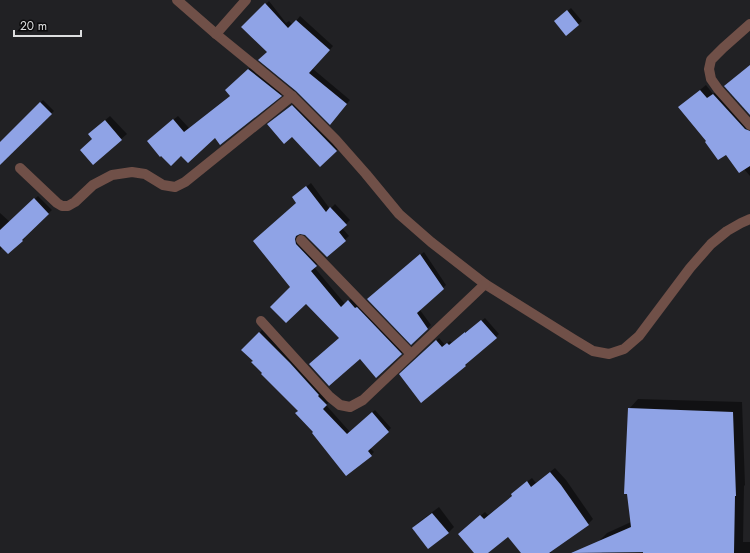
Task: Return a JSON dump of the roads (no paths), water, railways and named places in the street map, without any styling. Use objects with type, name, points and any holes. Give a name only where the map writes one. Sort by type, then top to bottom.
[{"type":"street","points":[[177,0],[292,96],[336,140],[399,214],[431,242],[485,284],[594,351],[609,354],[624,349],[639,336],[690,268],[711,244],[727,231],[750,219]]},
{"type":"street","points":[[216,34],[246,0]]},
{"type":"street","points":[[750,24],[711,60],[709,69],[711,79],[718,90],[750,125]]},
{"type":"street","points":[[20,168],[62,206],[68,206],[75,202],[93,185],[112,175],[132,172],[145,174],[163,185],[175,187],[185,182],[292,96]]},
{"type":"street","points":[[301,240],[411,354]]},
{"type":"street","points":[[261,321],[330,397],[340,405],[350,408],[363,400],[485,284]]}]
